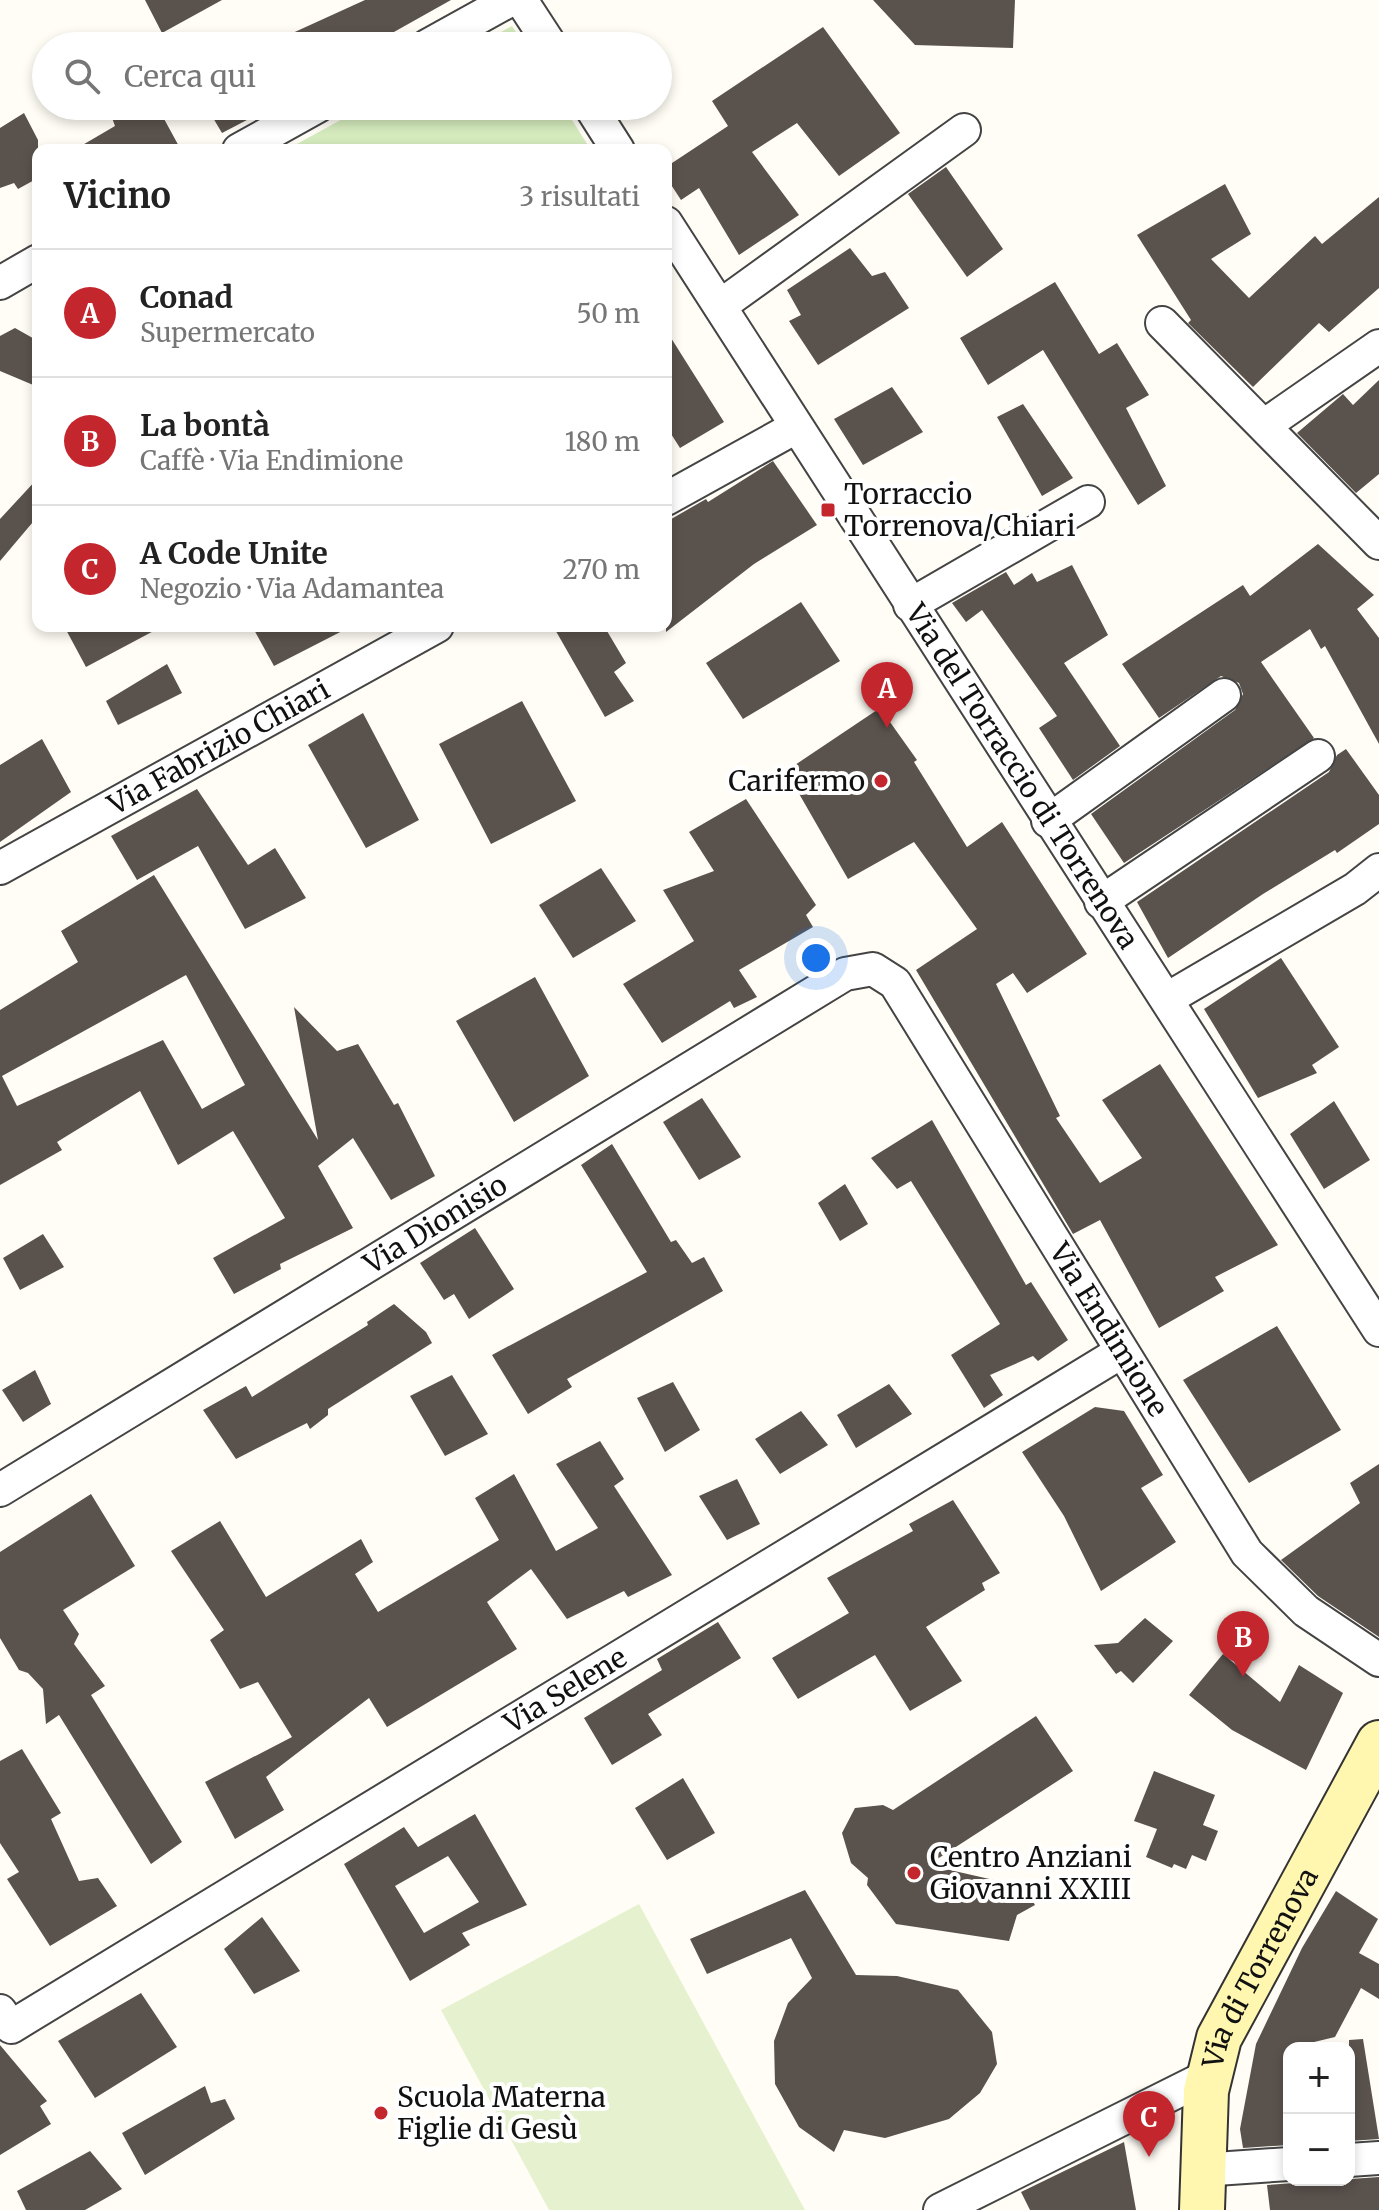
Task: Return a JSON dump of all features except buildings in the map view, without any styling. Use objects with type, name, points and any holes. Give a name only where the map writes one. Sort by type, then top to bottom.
[{"type":"street","points":[[452,32],[510,0]]},
{"type":"street","points":[[521,0],[542,32]]},
{"type":"street","points":[[250,144],[293,120]]},
{"type":"street","points":[[599,120],[614,144]]},
{"type":"street","points":[[720,306],[964,130]]},
{"type":"street","name":"Via del Torraccio di Torrenova","points":[[672,232],[1048,821],[1167,999],[1379,1330]]},
{"type":"street","points":[[0,283],[32,264]]},
{"type":"street","points":[[1162,323],[1379,543]]},
{"type":"street","points":[[1265,425],[1379,346]]},
{"type":"street","points":[[672,496],[796,427]]},
{"type":"street","points":[[910,605],[1088,502]]},
{"type":"street","name":"Via Fabrizio Chiari","points":[[0,868],[426,632]]},
{"type":"street","points":[[1048,821],[1224,695]]},
{"type":"street","points":[[1101,902],[1318,756]]},
{"type":"street","points":[[1167,999],[1355,889],[1379,870]]},
{"type":"street","name":"Via Endimione","points":[[873,969],[895,983],[1121,1352],[1257,1564],[1306,1611],[1379,1660]]},
{"type":"street","name":"Via Dionisio","points":[[0,1490],[845,974],[873,969]]},
{"type":"street","name":"Via Selene","points":[[5,2019],[1121,1352]]},
{"type":"street","name":"Via di Torrenova","points":[[1202,2190],[1208,2076],[1223,2029],[1379,1743]]},
{"type":"street","points":[[940,2210],[1208,2076]]},
{"type":"street","points":[[1355,2160],[1379,2158]]},
{"type":"street","points":[[1202,2190],[1283,2166]]},
{"type":"green space","points":[[512,26],[516,32],[501,32]]},
{"type":"green space","points":[[341,120],[572,120],[587,144],[297,144]]},
{"type":"green space","points":[[639,1904],[805,2210],[549,2210],[441,2010]]},
{"type":"place","name":"Torraccio Torrenova/Chiari","points":[[828,510]]},
{"type":"place","name":"Conad","points":[[887,728]]},
{"type":"place","name":"Carifermo","points":[[881,781]]},
{"type":"place","name":"La bontà","points":[[1243,1677]]},
{"type":"place","name":"Centro Anziani Giovanni XXIII","points":[[914,1873]]},
{"type":"place","name":"Scuola Materna Figlie di Gesù","points":[[381,2113]]},
{"type":"place","name":"A Code Unite","points":[[1149,2157]]}]
